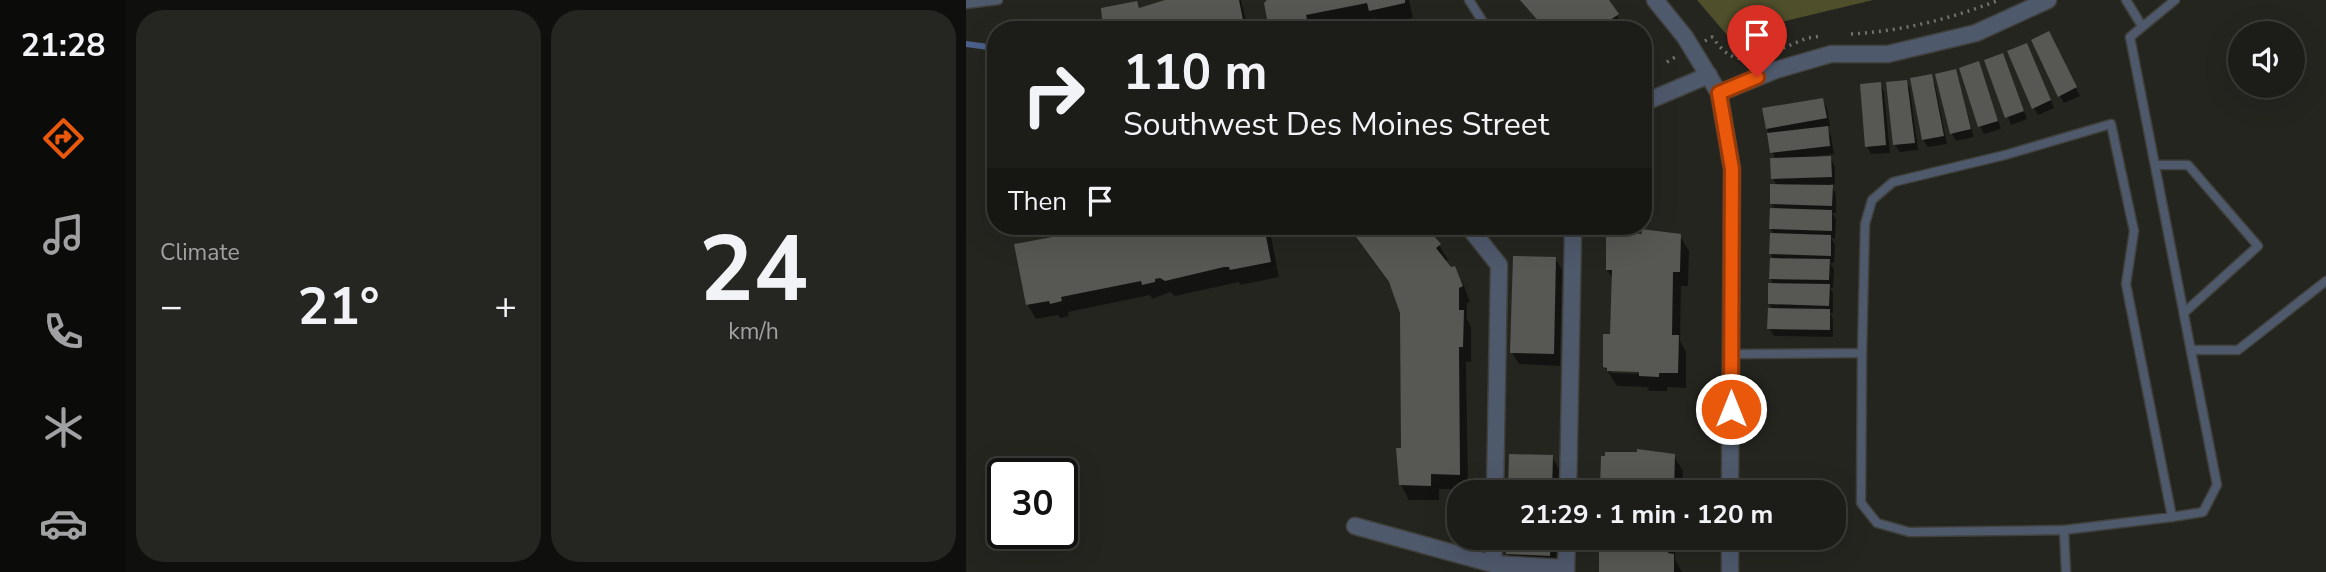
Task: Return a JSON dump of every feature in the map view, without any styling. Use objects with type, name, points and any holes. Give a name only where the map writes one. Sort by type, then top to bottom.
[{"type":"street","points":[[1655,0],[1685,37],[1719,93],[1732,169],[1730,480]]},
{"type":"street","points":[[1719,93],[1776,70],[1831,54],[1888,54],[1976,33],[2048,0]]},
{"type":"street","points":[[1652,99],[1709,75]]},
{"type":"street","points":[[1475,235],[1499,265],[1495,480]]},
{"type":"street","points":[[1568,480],[1573,235]]},
{"type":"street","points":[[1355,526],[1493,564],[1566,570],[1567,550]]},
{"type":"street","points":[[1493,564],[1494,550]]},
{"type":"street","points":[[1730,550],[1730,572]]},
{"type":"lane","points":[[966,4],[998,0]]},
{"type":"lane","points":[[1469,0],[1483,21]]},
{"type":"lane","points":[[2126,0],[2143,26]]},
{"type":"lane","points":[[2172,517],[2126,284],[2134,231],[2111,124],[1993,158],[1893,182],[1872,200],[1865,225],[1861,503],[1877,523],[1909,532],[2064,530],[2172,517],[2203,512],[2217,485],[2186,311],[2130,37],[2175,0]]},
{"type":"lane","points":[[2155,165],[2188,165],[2258,246],[2186,311]]},
{"type":"lane","points":[[2193,350],[2238,350],[2326,281]]},
{"type":"lane","points":[[1731,354],[1862,353]]},
{"type":"lane","points":[[2064,530],[2066,572]]},
{"type":"shaded area","points":[[1697,0],[1873,0],[1727,35]]},
{"type":"building","points":[[1165,0],[1239,0],[1243,21],[1102,21],[1101,8],[1137,1],[1139,8]]},
{"type":"building","points":[[1267,0],[1405,0],[1405,3],[1369,11],[1367,3],[1306,15],[1307,21],[1267,21],[1264,3]]},
{"type":"building","points":[[1520,0],[1609,0],[1619,14],[1609,21],[1538,21]]},
{"type":"building","points":[[2049,31],[2077,87],[2058,97],[2031,40]]},
{"type":"building","points":[[2027,43],[2051,100],[2032,109],[2007,51]]},
{"type":"building","points":[[2003,53],[2024,111],[2005,118],[1984,60]]},
{"type":"building","points":[[1979,61],[1998,121],[1978,127],[1959,68]]},
{"type":"building","points":[[1956,69],[1971,129],[1950,134],[1935,74]]},
{"type":"building","points":[[1932,74],[1944,136],[1922,140],[1910,78]]},
{"type":"building","points":[[1907,80],[1915,143],[1893,145],[1886,82]]},
{"type":"building","points":[[1881,82],[1886,145],[1865,147],[1860,84]]},
{"type":"building","points":[[1823,98],[1827,118],[1766,129],[1762,108]]},
{"type":"building","points":[[1828,126],[1830,146],[1770,153],[1767,133]]},
{"type":"building","points":[[1831,156],[1832,177],[1771,179],[1770,158]]},
{"type":"building","points":[[1770,184],[1833,185],[1832,206],[1770,204]]},
{"type":"building","points":[[1770,208],[1832,210],[1832,231],[1769,229]]},
{"type":"building","points":[[1652,230],[1681,234],[1680,272],[1673,272],[1672,335],[1679,335],[1678,373],[1659,373],[1659,377],[1639,376],[1639,372],[1607,371],[1607,368],[1603,367],[1603,334],[1610,334],[1612,270],[1606,270],[1606,237],[1652,235]]},
{"type":"building","points":[[1770,233],[1831,235],[1831,256],[1769,254]]},
{"type":"building","points":[[1062,235],[1266,235],[1271,262],[1230,270],[1229,267],[1224,267],[1165,281],[1160,278],[1142,285],[1141,281],[1061,297],[1062,301],[1050,304],[1049,301],[1026,305],[1014,244]]},
{"type":"building","points":[[1355,235],[1433,235],[1441,244],[1436,248],[1451,267],[1455,266],[1463,286],[1459,288],[1459,310],[1464,310],[1463,347],[1459,347],[1460,475],[1431,474],[1431,486],[1399,485],[1396,448],[1401,448],[1400,313],[1389,282]]},
{"type":"building","points":[[1513,256],[1556,257],[1554,354],[1510,353]]},
{"type":"building","points":[[1770,258],[1830,259],[1829,280],[1769,279]]},
{"type":"building","points":[[1768,283],[1830,284],[1829,306],[1768,304]]},
{"type":"building","points":[[1768,308],[1830,309],[1830,330],[1767,329]]},
{"type":"building","points":[[1637,449],[1675,454],[1674,480],[1600,480],[1601,456],[1605,456],[1605,452],[1637,452]]},
{"type":"building","points":[[1509,454],[1553,455],[1552,480],[1508,480]]},
{"type":"building","points":[[1506,550],[1550,550],[1550,556],[1506,554]]},
{"type":"building","points":[[1668,550],[1668,553],[1674,554],[1674,572],[1599,572],[1599,552]]},
{"type":"waterway","points":[[966,44],[987,47]]},
{"type":"route","points":[[1731,409],[1732,169],[1719,93],[1757,77]]}]
